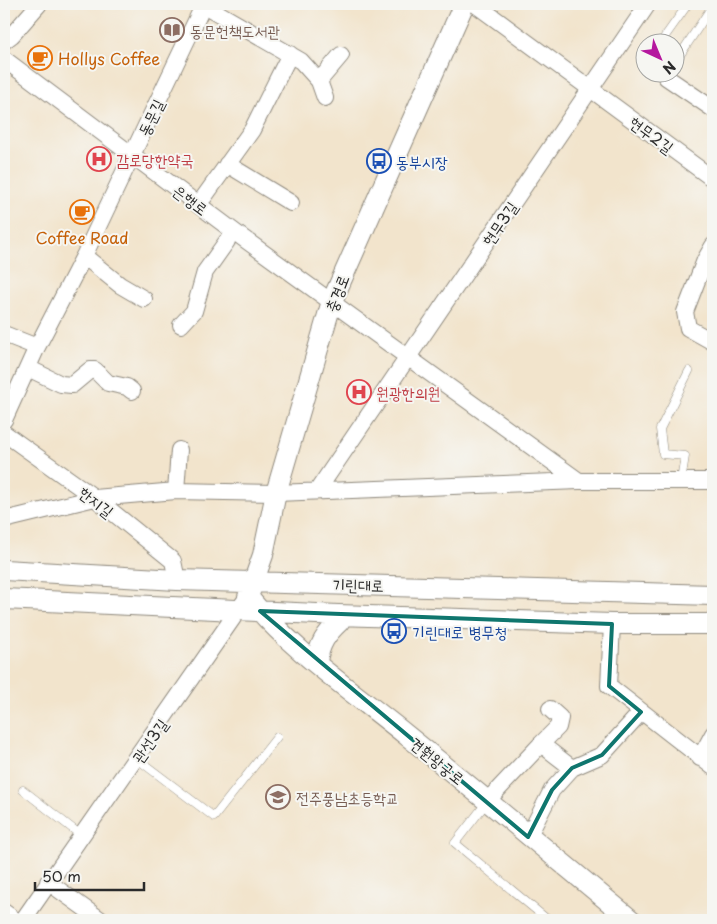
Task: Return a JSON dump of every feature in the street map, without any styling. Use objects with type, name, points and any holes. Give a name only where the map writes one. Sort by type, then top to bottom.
[{"type":"street","points":[[4,41],[12,35],[40,4]]},
{"type":"street","name":"동문길","points":[[4,420],[37,347],[84,256],[204,4],[301,61],[319,81],[325,98]]},
{"type":"street","name":"충경로","points":[[250,600],[263,556],[276,493],[332,301],[464,4]]},
{"type":"street","name":"현무2길","points":[[475,4],[713,179]]},
{"type":"street","points":[[591,89],[648,4]]},
{"type":"street","points":[[204,197],[252,130],[290,54]]},
{"type":"street","points":[[319,81],[341,55]]},
{"type":"street","name":"은행로","points":[[4,59],[131,155],[332,301]]},
{"type":"street","points":[[679,82],[713,109]]},
{"type":"street","name":"현무3길","points":[[317,491],[406,357],[591,89]]},
{"type":"street","points":[[227,164],[291,202]]},
{"type":"street","points":[[181,325],[194,311],[199,300],[205,272],[227,240]]},
{"type":"street","points":[[713,246],[685,312],[688,328],[713,342]]},
{"type":"street","points":[[84,256],[120,285],[144,299]]},
{"type":"street","points":[[332,301],[406,357],[579,481]]},
{"type":"street","points":[[4,334],[37,347]]},
{"type":"street","points":[[28,368],[61,384],[72,385],[90,370],[95,370],[108,383],[127,387],[132,391]]},
{"type":"street","name":"한지길","points":[[4,432],[94,498],[173,561],[177,580]]},
{"type":"street","points":[[176,491],[179,450]]},
{"type":"street","points":[[4,520],[94,498],[176,491],[276,493],[579,481],[713,481]]},
{"type":"street","name":"기린대로","points":[[4,570],[177,580],[250,600],[338,615],[612,624],[713,624]]},
{"type":"street","name":"기린대로","points":[[4,599],[250,600],[713,595]]},
{"type":"street","name":"견훤왕궁로","points":[[250,600],[317,662],[488,800],[528,837],[631,920]]},
{"type":"street","name":"관선3길","points":[[4,912],[26,919],[48,882],[250,600]]},
{"type":"street","points":[[317,662],[319,648],[325,636],[339,622],[338,615]]},
{"type":"street","points":[[612,624],[609,686],[706,763],[713,734]]},
{"type":"street","points":[[488,800],[558,727],[560,718],[550,709]]},
{"type":"street","points":[[528,837],[552,790],[572,768],[602,755],[641,712]]},
{"type":"street","points":[[541,744],[572,768]]},
{"type":"street","points":[[48,882],[101,920]]},
{"type":"lane","points":[[668,32],[688,4]]},
{"type":"lane","points":[[684,47],[713,5]]},
{"type":"lane","points":[[681,481],[684,456],[663,454],[660,429],[689,371]]},
{"type":"lane","points":[[136,758],[214,816],[277,737]]},
{"type":"lane","points":[[23,790],[82,836]]},
{"type":"lane","points":[[488,800],[455,842],[548,920]]},
{"type":"highlighted area","points":[[260,611],[612,624],[609,686],[641,712],[602,755],[572,768],[552,790],[528,837]]},
{"type":"place","name":"동문헌책도서관","points":[[172,30]]},
{"type":"place","name":"Hollys Coffee","points":[[40,58]]},
{"type":"place","name":"감로당한약국","points":[[99,159]]},
{"type":"place","name":"동부시장","points":[[379,161]]},
{"type":"place","name":"Coffee Road","points":[[82,212]]},
{"type":"place","name":"원광한의원","points":[[359,392]]},
{"type":"place","name":"기린대로 병무청","points":[[394,631]]},
{"type":"place","name":"전주풍남초등학교","points":[[278,797]]}]
